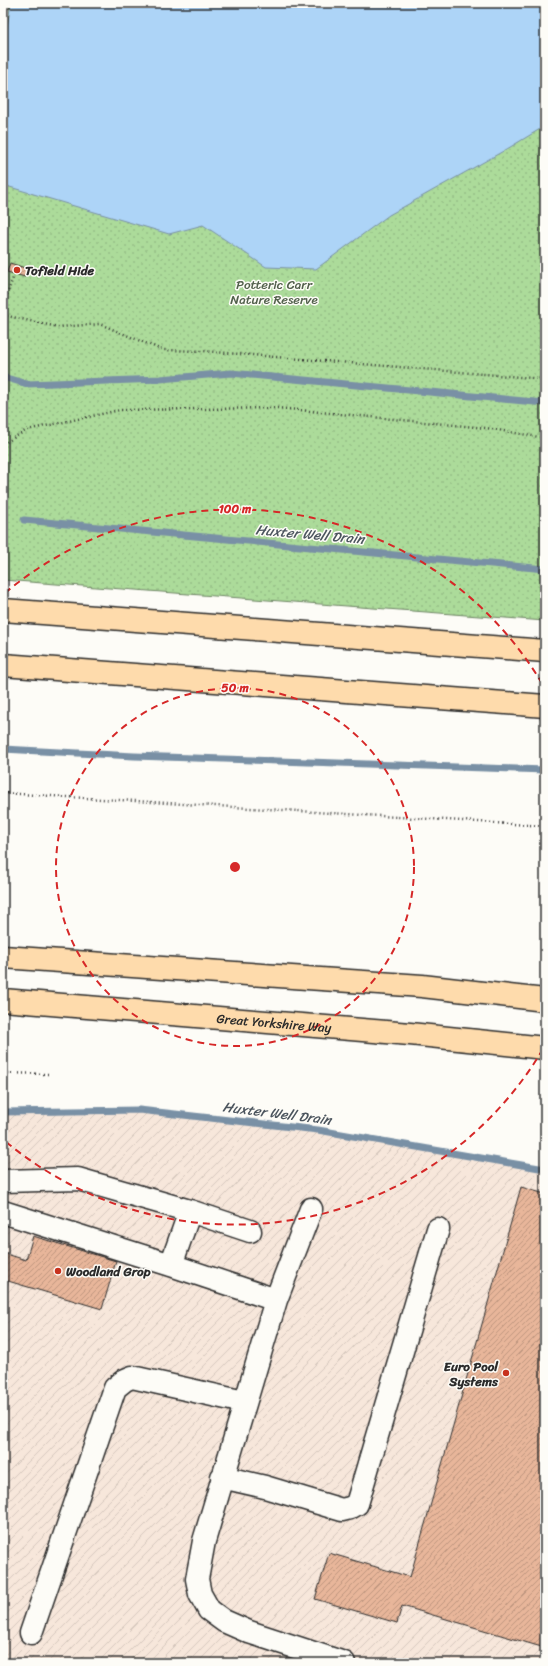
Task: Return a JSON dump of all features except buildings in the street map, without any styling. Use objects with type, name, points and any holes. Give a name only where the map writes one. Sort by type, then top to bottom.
[{"type":"highway","points":[[8,610],[545,651]]},
{"type":"highway","points":[[3,665],[545,706]]},
{"type":"highway","points":[[3,957],[422,986],[545,1000]]},
{"type":"highway","name":"Great Yorkshire Way","points":[[3,1000],[410,1034],[545,1048]]},
{"type":"lane","points":[[3,1181],[78,1179],[250,1231]]},
{"type":"lane","points":[[311,1209],[276,1300],[244,1402],[204,1540],[197,1579],[200,1594],[209,1610],[224,1621],[249,1632],[344,1663]]},
{"type":"lane","points":[[3,1212],[276,1300]]},
{"type":"lane","points":[[171,1265],[190,1212]]},
{"type":"lane","points":[[222,1477],[265,1487],[342,1510],[357,1504],[438,1229]]},
{"type":"lane","points":[[31,1632],[115,1388],[125,1380],[132,1377],[244,1402]]},
{"type":"path","points":[[3,306],[13,278]]},
{"type":"path","points":[[3,315],[58,327],[100,324],[162,350],[211,351],[545,379]]},
{"type":"path","points":[[3,444],[27,430],[120,410],[136,409],[278,408],[486,428],[545,438]]},
{"type":"path","points":[[3,793],[545,826]]},
{"type":"path","points":[[3,1072],[48,1074]]},
{"type":"shaded area","points":[[139,1110],[401,1144],[545,1171],[545,1663],[3,1663],[3,1112]]},
{"type":"green space","name":"Potteric Carr Nature Reserve","points":[[3,3],[545,3],[545,621],[3,580]]},
{"type":"water","points":[[11,3],[545,3],[545,126],[389,215],[316,269],[266,267],[203,225],[169,234],[3,185],[3,38],[6,33]]},
{"type":"waterway","points":[[3,377],[27,384],[160,379],[231,373],[545,403]]},
{"type":"waterway","name":"Huxter Well Drain","points":[[24,520],[545,569]]},
{"type":"waterway","points":[[3,749],[134,756],[545,770]]},
{"type":"waterway","name":"Huxter Well Drain","points":[[3,1112],[139,1110],[318,1130],[545,1169]]},
{"type":"place","name":"Tofield Hide","points":[[17,270]]},
{"type":"place","name":"Woodland Grop","points":[[58,1271]]},
{"type":"place","name":"Euro Pool Systems","points":[[506,1373]]}]
